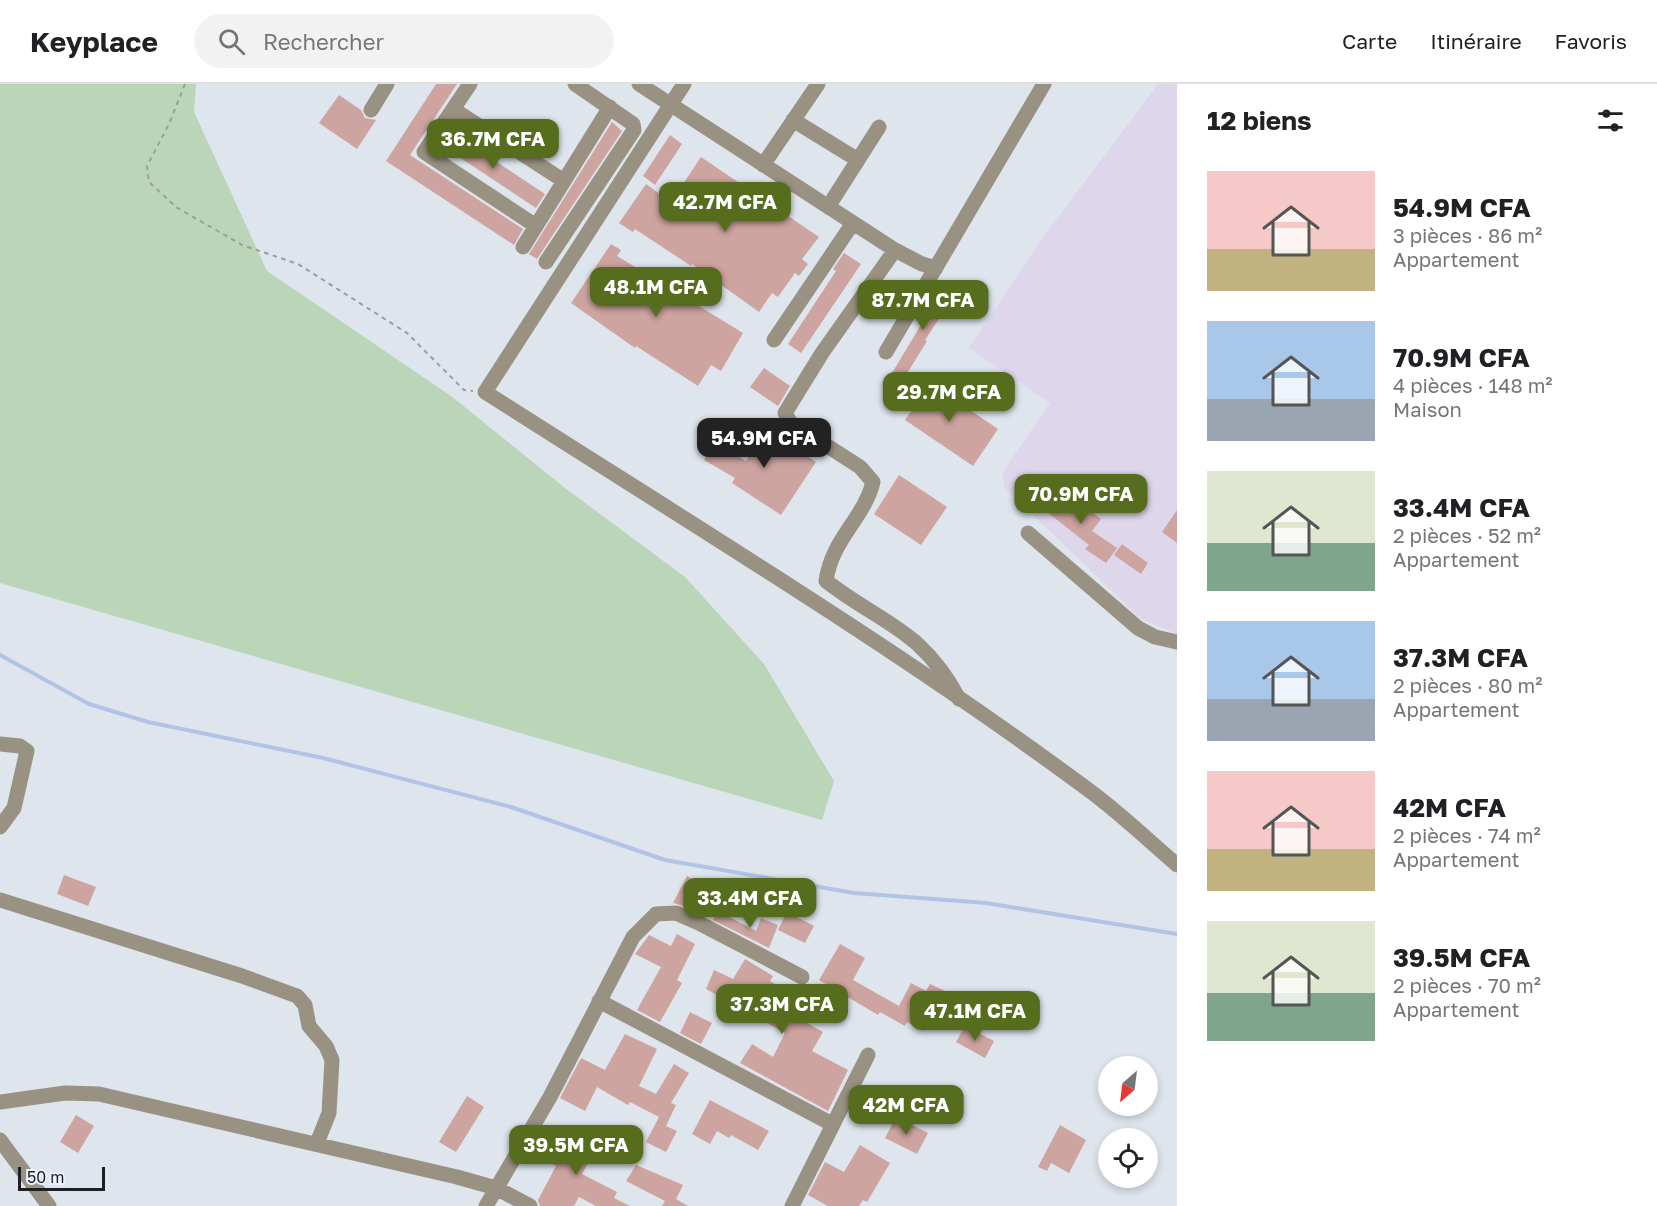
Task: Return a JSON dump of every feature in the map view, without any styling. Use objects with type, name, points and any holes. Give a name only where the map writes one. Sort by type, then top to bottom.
[{"type":"street","points":[[371,110],[387,84]]},
{"type":"street","points":[[470,84],[423,152],[536,226]]},
{"type":"street","points":[[546,262],[634,129],[633,124],[575,84]]},
{"type":"street","points":[[639,84],[895,250],[922,264],[936,268]]},
{"type":"street","points":[[684,84],[485,392],[757,566],[961,702],[1092,793],[1177,865]]},
{"type":"street","points":[[763,165],[818,84]]},
{"type":"street","points":[[886,352],[1044,84]]},
{"type":"street","points":[[524,247],[610,107]]},
{"type":"street","points":[[453,109],[564,181]]},
{"type":"street","points":[[794,120],[858,160]]},
{"type":"street","points":[[828,207],[879,127]]},
{"type":"street","points":[[774,340],[853,223]]},
{"type":"street","points":[[895,250],[822,353],[785,413],[790,422],[860,467],[873,482],[870,496],[836,545],[828,565],[826,581],[917,641],[946,673],[961,702]]},
{"type":"street","points":[[1028,533],[1138,628],[1155,637],[1177,642]]},
{"type":"street","points":[[0,744],[20,746],[27,751],[14,808],[0,827]]},
{"type":"street","points":[[0,900],[243,976],[297,996],[305,1005],[309,1026],[326,1046],[332,1060],[328,1113],[317,1143]]},
{"type":"street","points":[[486,1206],[550,1097],[633,937],[656,914],[676,913],[802,977]]},
{"type":"street","points":[[599,1001],[832,1124]]},
{"type":"street","points":[[792,1206],[868,1055]]},
{"type":"street","points":[[0,1102],[65,1093],[99,1094],[317,1143],[496,1188],[530,1206]]},
{"type":"street","points":[[0,1140],[49,1206]]},
{"type":"path","points":[[185,84],[170,124],[147,166],[149,182],[176,207],[242,245],[298,264],[407,333],[464,390],[485,392]]},
{"type":"shaded area","points":[[1158,84],[1177,84],[1177,634],[1141,619],[1005,488],[1002,473],[1050,403],[969,348],[1043,237]]},
{"type":"green space","points":[[0,84],[196,84],[194,112],[267,271],[451,396],[565,488],[685,577],[764,664],[834,781],[822,820],[0,583]]},
{"type":"building","points":[[436,84],[457,84],[410,155],[523,229],[514,245],[386,161]]},
{"type":"building","points":[[339,95],[361,110],[365,118],[376,120],[357,149],[319,123]]},
{"type":"building","points":[[612,122],[622,131],[537,259],[529,254]]},
{"type":"building","points":[[450,131],[545,194],[536,208],[441,145]]},
{"type":"building","points":[[670,135],[682,144],[655,185],[643,176]]},
{"type":"building","points":[[701,157],[819,237],[802,259],[808,264],[799,276],[795,273],[778,297],[772,293],[759,312],[692,264],[691,266],[635,229],[633,232],[619,223],[646,184],[671,202]]},
{"type":"building","points":[[611,244],[621,250],[617,256],[743,333],[721,371],[711,365],[698,386],[636,346],[635,348],[571,303]]},
{"type":"building","points":[[844,253],[861,264],[801,353],[788,344],[836,271],[833,269]]},
{"type":"building","points":[[935,288],[952,299],[925,340],[927,341],[903,380],[892,373],[922,323],[916,319]]},
{"type":"building","points":[[764,368],[790,386],[778,406],[750,387]]},
{"type":"building","points":[[930,383],[998,429],[973,466],[905,420],[915,406],[902,397],[910,385],[923,394]]},
{"type":"building","points":[[723,427],[733,433],[725,448],[746,461],[767,429],[816,462],[781,515],[732,483],[735,478],[704,460]]},
{"type":"building","points":[[899,475],[947,507],[921,545],[874,514]]},
{"type":"building","points":[[1064,490],[1101,519],[1092,531],[1117,548],[1106,563],[1085,549],[1089,545],[1047,512]]},
{"type":"building","points":[[1177,510],[1177,543],[1162,532]]},
{"type":"building","points":[[1122,544],[1148,563],[1141,574],[1114,555]]},
{"type":"building","points":[[64,875],[96,887],[88,906],[57,894]]},
{"type":"building","points":[[687,876],[699,882],[687,907],[673,903]]},
{"type":"building","points":[[718,911],[756,931],[761,918],[778,925],[769,948],[713,920]]},
{"type":"building","points":[[787,912],[814,926],[805,943],[778,930]]},
{"type":"building","points":[[677,934],[695,944],[677,980],[682,983],[660,1022],[637,1010],[661,967],[635,954],[649,935],[671,946]]},
{"type":"building","points":[[840,944],[865,958],[853,980],[899,1006],[911,983],[926,991],[930,984],[945,991],[923,1031],[907,1022],[905,1026],[880,1012],[878,1015],[819,980]]},
{"type":"building","points":[[745,959],[773,976],[770,981],[788,992],[792,986],[806,994],[793,1015],[823,1032],[812,1051],[848,1070],[828,1111],[740,1063],[752,1044],[773,1057],[785,1033],[706,989],[714,970],[733,979]]},
{"type":"building","points":[[690,1012],[712,1023],[701,1044],[680,1033]]},
{"type":"building","points":[[965,1026],[994,1041],[985,1058],[956,1042]]},
{"type":"building","points":[[625,1034],[657,1049],[639,1086],[656,1094],[674,1064],[689,1073],[671,1103],[676,1105],[666,1126],[677,1131],[666,1152],[646,1142],[659,1117],[630,1102],[628,1105],[597,1087],[585,1111],[560,1098],[581,1058],[605,1070]]},
{"type":"building","points":[[467,1096],[484,1107],[456,1152],[439,1142]]},
{"type":"building","points":[[710,1100],[769,1131],[758,1150],[731,1135],[729,1138],[717,1131],[710,1144],[692,1134]]},
{"type":"building","points":[[76,1115],[94,1126],[78,1153],[60,1142]]},
{"type":"building","points":[[896,1117],[928,1133],[917,1154],[885,1138]]},
{"type":"building","points":[[1060,1125],[1086,1140],[1069,1173],[1051,1163],[1047,1171],[1038,1167]]},
{"type":"building","points":[[574,1127],[600,1142],[582,1174],[617,1192],[614,1198],[630,1206],[596,1206],[579,1197],[574,1206],[540,1206],[538,1200],[556,1166],[552,1164]]},
{"type":"building","points":[[860,1145],[890,1163],[867,1202],[863,1200],[859,1206],[828,1206],[808,1195],[825,1162],[844,1172]]},
{"type":"building","points":[[636,1165],[683,1185],[676,1199],[688,1206],[662,1206],[665,1201],[626,1181]]},
{"type":"waterway","points":[[0,655],[89,704],[148,722],[323,758],[511,807],[665,860],[854,893],[986,903],[1177,934]]}]
